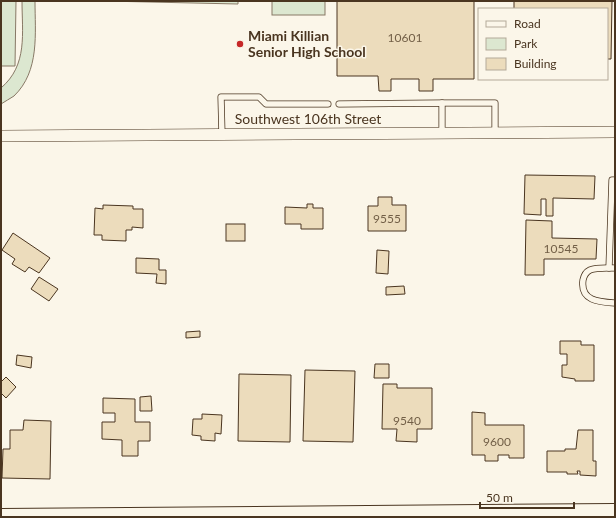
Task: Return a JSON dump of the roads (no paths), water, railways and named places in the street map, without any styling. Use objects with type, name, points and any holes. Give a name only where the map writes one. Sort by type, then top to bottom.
[{"type":"street","name":"Southwest 106th Street","points":[[1,136],[615,132]]},
{"type":"street","points":[[1,517],[615,512]]},
{"type":"lane","points":[[222,135],[221,97],[259,97],[266,104],[328,104]]},
{"type":"lane","points":[[442,103],[442,133]]},
{"type":"lane","points":[[339,104],[495,103],[495,133]]},
{"type":"lane","points":[[615,180],[612,180],[612,268],[594,269],[586,273],[584,277],[583,289],[585,294],[590,298],[615,303]]},
{"type":"place","name":"Miami Killian Senior High School","points":[[240,44]]}]
